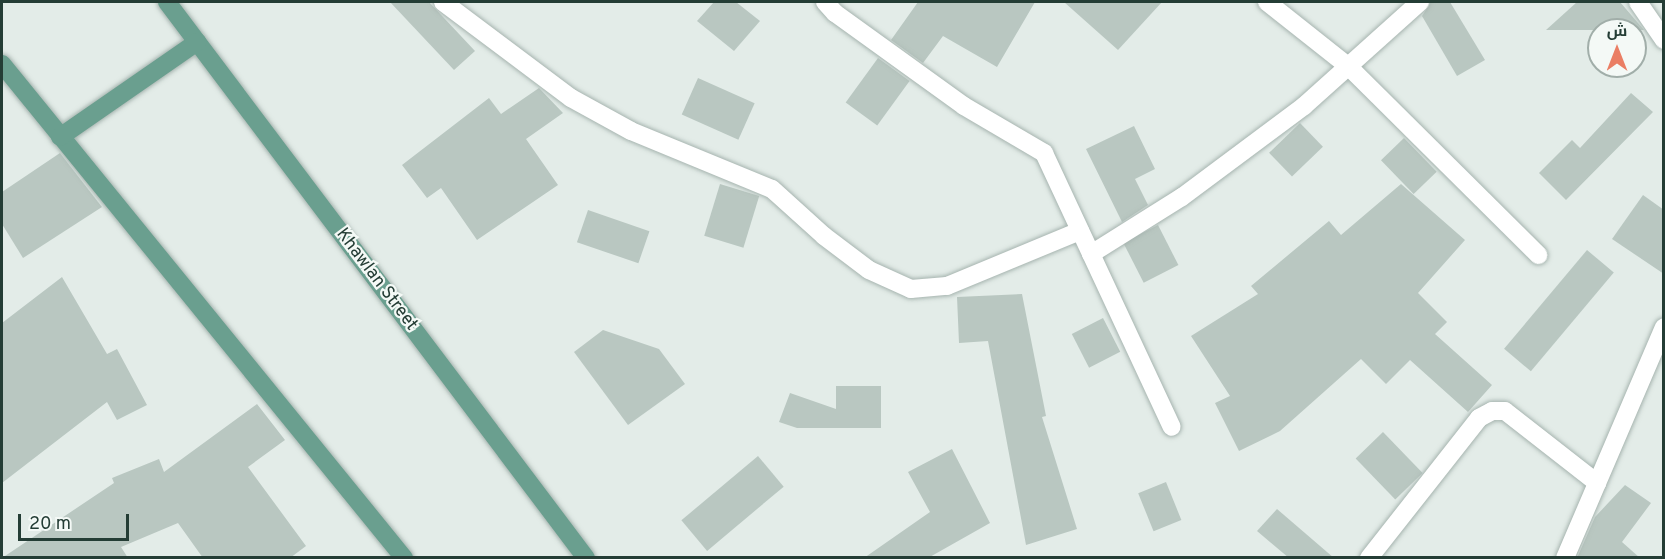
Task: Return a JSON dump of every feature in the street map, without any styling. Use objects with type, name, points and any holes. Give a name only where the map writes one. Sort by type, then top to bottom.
[{"type":"main road","name":"Khawlan Street","points":[[167,2],[586,558]]},
{"type":"main road","points":[[60,137],[197,42]]},
{"type":"main road","points":[[2,64],[404,558]]},
{"type":"street","points":[[443,2],[571,98],[631,131],[772,189],[824,236],[869,270],[911,289],[947,286],[1080,231]]},
{"type":"street","points":[[825,2],[835,13],[964,106],[1044,153],[1172,427]]},
{"type":"street","points":[[1267,2],[1349,67],[1538,255]]},
{"type":"street","points":[[1091,254],[1182,197],[1349,67],[1420,2]]},
{"type":"street","points":[[1638,2],[1664,40]]},
{"type":"street","points":[[1565,558],[1664,327]]},
{"type":"street","points":[[1369,558],[1479,418],[1492,411],[1505,411],[1597,483]]},
{"type":"building","points":[[390,2],[429,2],[475,51],[454,70]]},
{"type":"building","points":[[714,2],[736,2],[760,21],[734,51],[697,21]]},
{"type":"building","points":[[918,2],[1035,2],[997,67],[943,36],[923,63],[891,40]]},
{"type":"building","points":[[1064,2],[1162,2],[1118,50]]},
{"type":"building","points":[[1431,2],[1450,2],[1485,60],[1457,76],[1422,16]]},
{"type":"building","points":[[1577,2],[1620,2],[1634,18],[1587,18],[1587,30],[1546,30]]},
{"type":"building","points":[[878,58],[910,81],[877,125],[846,102]]},
{"type":"building","points":[[698,78],[755,103],[738,140],[682,115]]},
{"type":"building","points":[[539,88],[563,113],[526,139],[558,185],[477,240],[441,188],[427,198],[402,165],[489,98],[501,114]]},
{"type":"building","points":[[1631,93],[1653,112],[1566,200],[1539,173],[1572,140],[1580,148]]},
{"type":"building","points":[[1300,123],[1323,147],[1292,177],[1269,153]]},
{"type":"building","points":[[1134,126],[1155,169],[1135,179],[1148,205],[1122,222],[1086,149]]},
{"type":"building","points":[[1404,138],[1437,172],[1414,194],[1381,160]]},
{"type":"building","points":[[60,153],[102,207],[23,258],[2,224],[2,192]]},
{"type":"building","points":[[720,184],[759,196],[743,248],[704,236]]},
{"type":"building","points":[[1401,184],[1465,240],[1418,293],[1447,322],[1435,334],[1492,385],[1468,412],[1410,360],[1386,384],[1361,359],[1280,431],[1239,451],[1215,403],[1230,396],[1191,336],[1258,294],[1251,286],[1329,221],[1341,235]]},
{"type":"building","points":[[1643,195],[1664,210],[1664,274],[1612,239]]},
{"type":"building","points":[[588,210],[649,231],[638,263],[577,242]]},
{"type":"building","points":[[1158,225],[1178,265],[1144,283],[1123,243]]},
{"type":"building","points":[[1587,250],[1614,272],[1531,371],[1504,349]]},
{"type":"building","points":[[62,277],[107,354],[117,349],[147,405],[117,420],[107,402],[2,483],[2,323]]},
{"type":"building","points":[[1022,294],[1046,416],[1042,417],[1077,529],[1026,545],[988,341],[959,343],[957,297]]},
{"type":"building","points":[[1103,318],[1120,352],[1089,368],[1072,334]]},
{"type":"building","points":[[603,330],[659,349],[685,384],[628,425],[574,352]]},
{"type":"building","points":[[836,386],[881,386],[881,428],[797,428],[779,422],[790,393],[836,409]]},
{"type":"building","points":[[257,404],[285,440],[248,467],[306,546],[290,558],[203,558],[178,523],[121,547],[128,558],[2,558],[114,483],[112,478],[159,459],[164,472]]},
{"type":"building","points":[[1383,432],[1423,473],[1395,499],[1356,458]]},
{"type":"building","points":[[952,449],[990,523],[928,558],[864,558],[930,512],[908,472]]},
{"type":"building","points":[[758,456],[784,487],[707,551],[681,520]]},
{"type":"building","points":[[1166,482],[1181,520],[1154,531],[1138,493]]},
{"type":"building","points":[[1625,485],[1651,503],[1622,542],[1640,558],[1577,558],[1595,517]]},
{"type":"building","points":[[1277,509],[1334,558],[1289,558],[1257,531]]}]
